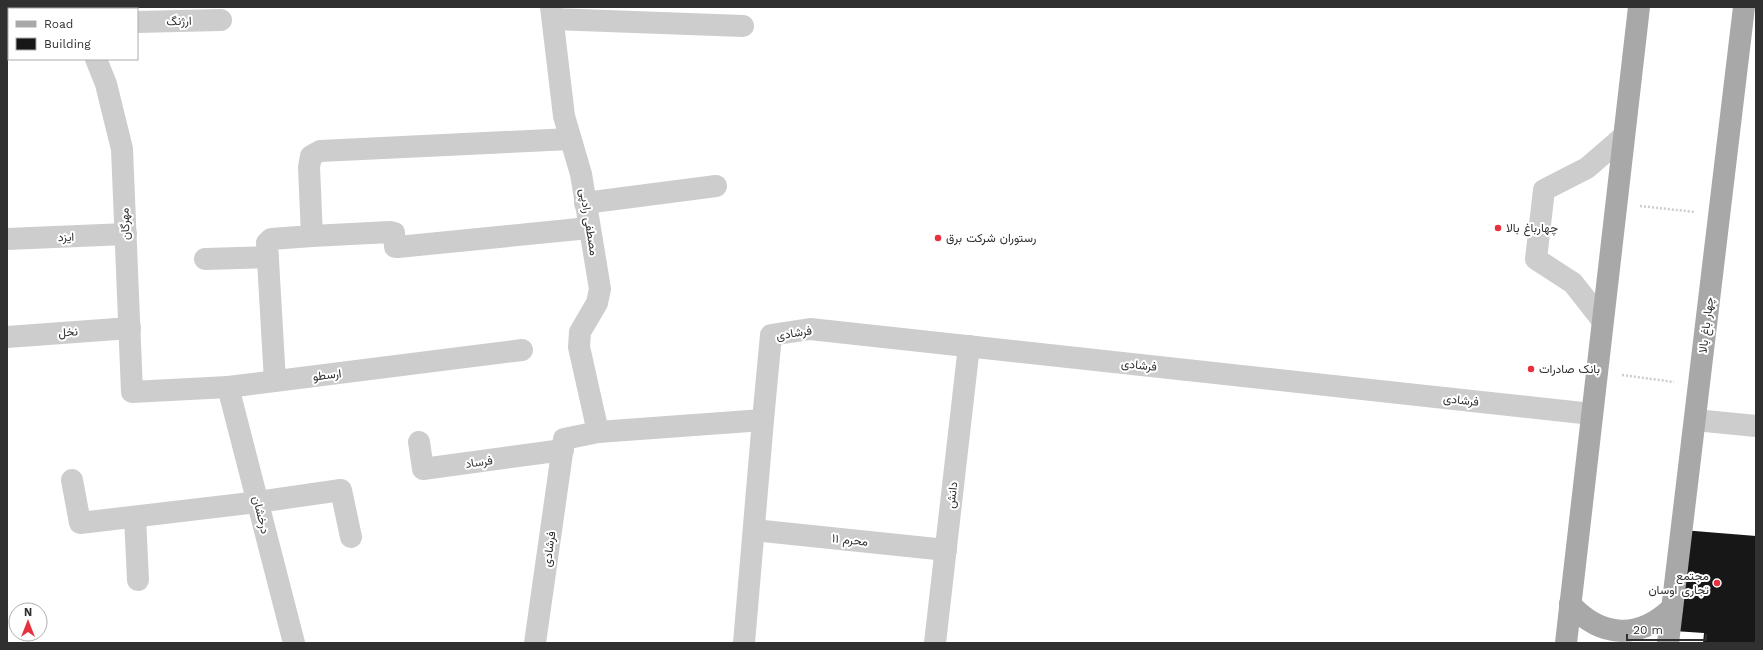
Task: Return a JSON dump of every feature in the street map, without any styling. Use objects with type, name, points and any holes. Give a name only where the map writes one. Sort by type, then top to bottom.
[{"type":"main road","points":[[1566,643],[1639,7]]},
{"type":"main road","name":"چهار باغ بالا","points":[[1668,643],[1744,7]]},
{"type":"main road","points":[[1570,604],[1592,623],[1606,629],[1620,631],[1635,630],[1649,625],[1661,618],[1672,608]]},
{"type":"street","points":[[552,13],[743,26]]},
{"type":"street","name":"مصطفی رادپی","points":[[552,13],[564,116],[581,174],[600,289],[597,303],[580,332],[579,347],[598,432]]},
{"type":"street","name":"ارژنگ","points":[[138,22],[221,20]]},
{"type":"street","name":"مهرگان","points":[[96,60],[106,84],[122,148],[132,392]]},
{"type":"street","points":[[1602,320],[1573,283],[1536,259],[1543,198],[1544,190],[1587,168],[1624,136]]},
{"type":"street","points":[[312,236],[309,167],[311,156],[320,151],[570,138]]},
{"type":"street","points":[[585,203],[716,186]]},
{"type":"street","points":[[275,381],[267,243],[271,239],[390,232],[394,233],[394,247],[398,247],[589,228]]},
{"type":"street","name":"ایزد","points":[[7,239],[126,234]]},
{"type":"street","points":[[205,259],[268,257]]},
{"type":"street","name":"نخل","points":[[7,337],[130,328]]},
{"type":"street","name":"فرشادی","points":[[744,643],[771,335],[810,329],[1592,414]]},
{"type":"street","name":"دانش","points":[[936,643],[969,346]]},
{"type":"street","name":"ارسطو","points":[[132,392],[228,387],[522,350]]},
{"type":"street","name":"درخشان","points":[[228,387],[294,643]]},
{"type":"street","name":"فرشادی","points":[[535,643],[564,439],[598,432],[763,420]]},
{"type":"street","points":[[1695,420],[1756,426]]},
{"type":"street","name":"فرساد","points":[[419,442],[423,470],[563,450]]},
{"type":"street","points":[[72,480],[80,524],[341,490],[351,537]]},
{"type":"street","points":[[136,516],[138,580]]},
{"type":"street","name":"۱۱ محرم","points":[[754,530],[946,550]]},
{"type":"path","points":[[1616,204],[1719,214]]},
{"type":"path","points":[[1597,372],[1699,385]]},
{"type":"building","name":"مجتمع تجاری اوسان","points":[[1682,530],[1756,536],[1756,643],[1703,643],[1704,633],[1674,631]]},
{"type":"place","name":"چهارباغ بالا","points":[[1498,228]]},
{"type":"place","name":"رستوران شرکت برق","points":[[938,238]]},
{"type":"place","name":"بانک صادرات","points":[[1531,369]]},
{"type":"place","name":"مجتمع تجاری اوسان","points":[[1717,583]]}]
